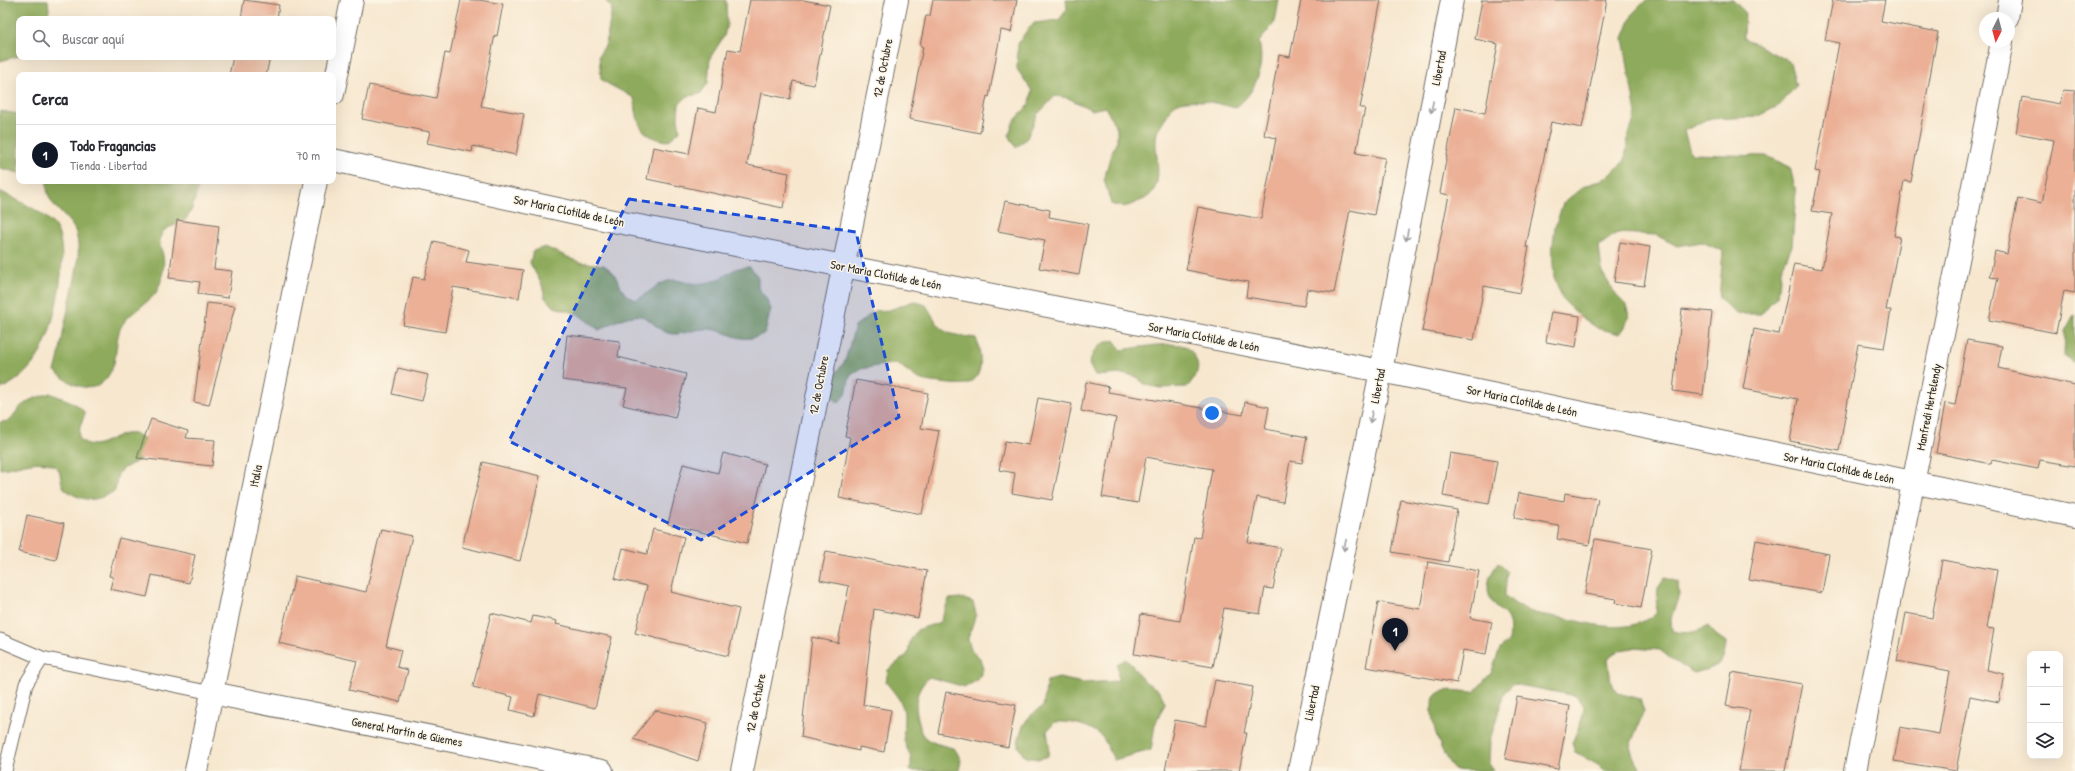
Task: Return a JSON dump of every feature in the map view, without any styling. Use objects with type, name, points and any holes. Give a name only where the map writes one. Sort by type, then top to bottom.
[{"type":"street","points":[[336,79],[352,0]]},
{"type":"street","name":"12 de Octubre","points":[[742,771],[897,0]]},
{"type":"street","name":"Libertad","points":[[1299,771],[1381,371],[1452,0]]},
{"type":"street","points":[[2008,12],[2010,0]]},
{"type":"street","name":"Manfredi Hertelendy","points":[[1855,771],[2001,48]]},
{"type":"street","name":"Sor Maria Clotilde de León","points":[[336,161],[608,220],[1381,371],[1913,484],[2075,516]]},
{"type":"street","name":"Italia","points":[[196,771],[315,184]]},
{"type":"street","name":"General Martín de Güemes","points":[[212,693],[602,771]]},
{"type":"lane","points":[[0,640],[42,658],[212,693]]},
{"type":"lane","points":[[5,771],[26,684],[42,658]]},
{"type":"highlighted area","points":[[629,199],[856,232],[899,417],[701,540],[509,441]]},
{"type":"green space","points":[[0,0],[48,0],[49,10],[47,16],[16,16],[16,57],[0,61]]},
{"type":"green space","points":[[605,0],[726,0],[727,25],[724,36],[710,58],[708,83],[700,94],[688,96],[679,104],[678,117],[680,131],[668,141],[658,139],[645,132],[639,122],[634,98],[601,79],[599,55],[606,44],[612,8]]},
{"type":"green space","points":[[1066,0],[1279,0],[1275,22],[1259,42],[1261,51],[1260,70],[1248,95],[1235,108],[1203,101],[1185,101],[1172,107],[1156,136],[1158,174],[1157,183],[1154,190],[1140,201],[1123,207],[1111,204],[1104,179],[1111,154],[1117,141],[1117,129],[1105,107],[1092,110],[1068,98],[1055,96],[1037,115],[1027,138],[1016,148],[1009,135],[1013,123],[1030,103],[1032,91],[1017,69],[1018,44],[1034,23],[1059,20],[1067,9]]},
{"type":"green space","points":[[1646,0],[1733,0],[1745,12],[1744,38],[1790,62],[1796,86],[1780,105],[1756,117],[1707,119],[1684,131],[1691,154],[1766,156],[1790,167],[1796,192],[1792,246],[1781,270],[1778,295],[1761,314],[1738,314],[1719,299],[1723,251],[1702,242],[1677,246],[1656,235],[1617,233],[1599,246],[1602,272],[1616,295],[1626,305],[1629,315],[1625,327],[1620,334],[1597,328],[1580,316],[1563,300],[1554,277],[1552,252],[1555,227],[1563,203],[1583,187],[1608,177],[1625,160],[1628,137],[1636,114],[1623,38],[1633,13]]},
{"type":"green space","points":[[0,111],[16,114],[16,172],[0,168]]},
{"type":"green space","points":[[47,184],[201,184],[186,219],[169,227],[161,235],[160,243],[164,264],[162,278],[157,291],[151,299],[131,315],[122,325],[118,338],[114,363],[109,374],[103,382],[89,388],[72,383],[55,371],[78,263],[78,243],[73,227],[58,210],[50,198],[47,190]]},
{"type":"green space","points":[[0,191],[36,210],[54,225],[59,235],[62,250],[62,266],[53,319],[41,352],[26,372],[14,382],[0,389]]},
{"type":"green space","points":[[545,247],[579,262],[604,265],[613,272],[625,294],[636,300],[664,282],[675,280],[689,283],[707,283],[721,278],[738,268],[750,267],[758,277],[758,288],[766,298],[771,309],[765,333],[756,337],[748,338],[736,337],[716,330],[707,329],[673,334],[663,331],[647,319],[639,316],[624,318],[599,330],[578,314],[554,307],[545,298],[542,285],[530,263],[533,251]]},
{"type":"green space","points":[[914,301],[926,305],[936,322],[945,331],[956,335],[976,338],[980,357],[977,377],[966,384],[954,384],[929,382],[917,378],[897,363],[860,369],[850,376],[846,394],[838,403],[830,393],[830,381],[845,361],[855,326],[875,311],[889,310]]},
{"type":"green space","points":[[2075,314],[2075,363],[2064,356],[2065,332]]},
{"type":"green space","points":[[1114,340],[1121,350],[1171,344],[1184,346],[1190,350],[1196,360],[1198,367],[1196,374],[1187,387],[1160,388],[1146,385],[1135,376],[1122,374],[1095,376],[1089,364],[1093,354],[1100,345]]},
{"type":"green space","points":[[50,393],[74,403],[85,414],[80,426],[79,438],[87,444],[95,445],[128,434],[137,435],[147,441],[143,455],[140,459],[118,473],[115,491],[95,499],[85,499],[74,495],[64,488],[60,473],[56,467],[46,463],[29,463],[0,469],[0,422],[9,421],[20,407],[30,400]]},
{"type":"green space","points":[[1498,563],[1507,571],[1505,595],[1518,606],[1525,610],[1540,614],[1599,625],[1623,626],[1645,620],[1656,614],[1658,588],[1665,578],[1678,582],[1679,595],[1671,619],[1672,631],[1691,632],[1708,626],[1716,635],[1726,642],[1724,657],[1718,665],[1694,673],[1671,659],[1660,650],[1633,648],[1620,650],[1608,658],[1611,683],[1618,693],[1640,699],[1644,711],[1630,746],[1634,758],[1642,771],[1604,771],[1598,765],[1575,752],[1572,743],[1582,719],[1584,707],[1576,696],[1513,684],[1504,693],[1490,740],[1489,765],[1493,771],[1456,770],[1445,757],[1436,734],[1433,721],[1433,700],[1437,694],[1445,691],[1455,690],[1474,692],[1491,673],[1500,649],[1509,641],[1510,628],[1508,619],[1497,608],[1488,591],[1491,574]]},
{"type":"green space","points":[[961,598],[973,602],[976,614],[968,638],[971,649],[980,658],[983,669],[978,680],[965,687],[929,677],[924,682],[918,693],[916,704],[922,734],[928,740],[955,749],[961,760],[959,771],[910,771],[911,761],[904,739],[903,707],[886,682],[888,670],[908,654],[910,641],[917,630],[940,622],[949,599]]},
{"type":"green space","points":[[1126,659],[1147,683],[1160,692],[1165,703],[1155,725],[1151,750],[1114,760],[1104,739],[1092,729],[1067,722],[1055,722],[1047,731],[1049,744],[1048,756],[1038,759],[1025,757],[1018,746],[1020,733],[1028,718],[1043,707],[1047,681],[1059,678],[1083,683],[1118,681],[1117,664]]},
{"type":"building","points":[[244,0],[279,5],[277,16],[241,16]]},
{"type":"building","points":[[461,0],[479,0],[503,4],[497,36],[495,35],[481,106],[524,114],[516,155],[473,146],[472,152],[427,143],[430,132],[362,119],[369,85],[436,98],[445,53],[450,54]]},
{"type":"building","points":[[750,0],[803,0],[830,5],[814,85],[793,81],[790,99],[761,93],[747,165],[789,173],[783,208],[647,179],[653,147],[689,154],[698,108],[716,112],[728,49],[740,51]]},
{"type":"building","points":[[933,0],[1017,0],[1011,32],[1001,30],[989,97],[987,96],[980,133],[909,119],[923,47],[920,46],[926,16],[930,16]]},
{"type":"building","points":[[1301,0],[1381,0],[1360,108],[1365,108],[1356,153],[1385,158],[1374,215],[1350,210],[1334,293],[1307,289],[1304,306],[1246,297],[1248,282],[1186,270],[1198,207],[1261,219],[1276,138],[1264,135],[1279,55],[1290,57]]},
{"type":"building","points":[[1482,0],[1607,0],[1582,128],[1551,122],[1526,247],[1529,247],[1520,293],[1484,286],[1474,340],[1422,331],[1449,195],[1440,193],[1456,107],[1485,113],[1498,44],[1475,39]]},
{"type":"building","points":[[1833,0],[1885,0],[1881,21],[1938,32],[1911,182],[1904,181],[1894,236],[1900,237],[1886,310],[1891,310],[1884,348],[1858,344],[1839,451],[1790,441],[1798,399],[1743,389],[1754,329],[1779,334],[1794,264],[1822,269],[1832,214],[1812,211],[1820,172],[1815,171],[1839,43],[1825,40]]},
{"type":"building","points":[[232,60],[269,60],[267,72],[230,72]]},
{"type":"building","points":[[2063,90],[2075,91],[2075,293],[2064,291],[2056,333],[1989,320],[1998,278],[1990,277],[1995,251],[2007,254],[2018,198],[2042,203],[2054,140],[2016,133],[2022,97],[2060,104]]},
{"type":"building","points":[[1005,201],[1050,210],[1049,217],[1088,224],[1079,275],[1039,268],[1045,240],[998,231]]},
{"type":"building","points":[[177,220],[219,226],[214,269],[232,271],[228,298],[198,294],[200,282],[169,278]]},
{"type":"building","points":[[434,241],[469,250],[466,262],[523,270],[519,298],[453,287],[445,332],[403,325],[413,277],[424,279]]},
{"type":"building","points":[[1620,242],[1650,247],[1644,286],[1614,282]]},
{"type":"building","points":[[207,303],[235,306],[209,405],[194,402]]},
{"type":"building","points":[[1682,309],[1712,312],[1703,395],[1673,391]]},
{"type":"building","points":[[1551,312],[1580,316],[1576,347],[1546,342]]},
{"type":"building","points":[[567,335],[620,341],[618,357],[686,374],[675,418],[623,405],[627,388],[562,380]]},
{"type":"building","points":[[1967,340],[2002,346],[1998,368],[2075,385],[2075,466],[2040,460],[2038,469],[1992,460],[1991,464],[1936,453],[1945,403],[1955,405]]},
{"type":"building","points":[[398,368],[428,375],[422,401],[392,394]]},
{"type":"building","points":[[856,380],[928,393],[921,428],[939,431],[922,514],[839,498],[850,437],[845,436]]},
{"type":"building","points":[[1086,382],[1109,387],[1108,392],[1243,415],[1245,402],[1269,407],[1265,429],[1307,437],[1302,463],[1290,461],[1283,502],[1257,497],[1248,542],[1281,548],[1273,589],[1265,588],[1260,614],[1224,608],[1213,667],[1134,654],[1141,614],[1180,621],[1194,537],[1200,538],[1212,469],[1146,457],[1138,503],[1102,497],[1116,418],[1081,411]]},
{"type":"building","points":[[1038,398],[1072,404],[1052,500],[1012,493],[1015,473],[999,470],[1005,441],[1029,445]]},
{"type":"building","points":[[151,419],[188,431],[186,438],[215,440],[212,466],[137,458]]},
{"type":"building","points":[[723,453],[765,464],[747,543],[668,524],[683,464],[718,473]]},
{"type":"building","points":[[1450,453],[1497,461],[1489,504],[1443,496]]},
{"type":"building","points":[[483,462],[540,476],[520,561],[462,547]]},
{"type":"building","points":[[1519,493],[1564,501],[1565,493],[1598,499],[1589,545],[1557,539],[1559,526],[1514,518]]},
{"type":"building","points":[[1401,500],[1457,510],[1448,562],[1392,552]]},
{"type":"building","points":[[27,515],[64,523],[56,560],[19,552]]},
{"type":"building","points":[[381,529],[412,536],[386,646],[401,650],[397,667],[408,670],[400,702],[349,690],[357,661],[279,643],[295,576],[366,592]]},
{"type":"building","points":[[653,529],[684,537],[671,592],[739,609],[728,656],[635,633],[647,586],[615,579],[623,548],[647,554]]},
{"type":"building","points":[[119,538],[195,555],[189,583],[152,575],[147,597],[110,589],[113,577],[109,576]]},
{"type":"building","points":[[1595,539],[1652,549],[1641,608],[1615,603],[1616,599],[1585,594]]},
{"type":"building","points":[[1756,540],[1829,554],[1822,593],[1749,580]]},
{"type":"building","points":[[826,551],[927,571],[918,618],[874,609],[863,705],[891,710],[884,752],[859,747],[859,751],[801,737],[812,637],[838,643],[849,586],[820,580]]},
{"type":"building","points":[[1942,560],[1997,570],[1987,628],[1994,629],[1987,670],[2004,674],[1999,702],[1970,696],[1956,771],[1894,761],[1900,727],[1939,734],[1950,671],[1897,661],[1906,613],[1932,618]]},
{"type":"building","points":[[1428,562],[1479,571],[1470,618],[1492,622],[1486,654],[1463,650],[1457,683],[1366,667],[1378,602],[1420,609]]},
{"type":"building","points":[[491,613],[531,623],[533,616],[557,621],[556,624],[612,637],[595,708],[539,694],[534,716],[510,710],[513,697],[473,687]]},
{"type":"building","points":[[1732,672],[1802,684],[1785,771],[1739,771],[1750,710],[1726,706]]},
{"type":"building","points":[[1215,680],[1253,687],[1244,733],[1247,733],[1239,771],[1165,771],[1175,720],[1206,726]]},
{"type":"building","points":[[946,692],[1016,705],[1008,747],[938,733]]},
{"type":"building","points":[[1517,697],[1570,706],[1558,769],[1505,759]]},
{"type":"building","points":[[655,710],[708,723],[698,761],[633,739]]},
{"type":"place","name":"Todo Fragancias","points":[[1395,651]]}]
